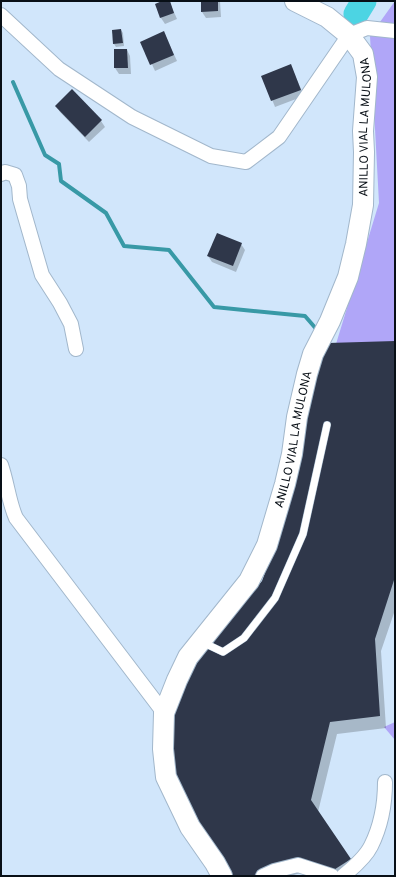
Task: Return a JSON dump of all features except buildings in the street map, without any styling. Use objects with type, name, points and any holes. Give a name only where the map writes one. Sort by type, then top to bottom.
[{"type":"street","name":"ANILLO VIAL LA MULONA","points":[[222,876],[215,863],[190,827],[166,777],[163,749],[164,713],[188,657],[249,581],[267,545],[285,484],[292,454],[297,417],[307,374],[313,354],[330,321],[348,277],[363,205],[363,131],[367,77],[363,54],[349,35],[327,17],[295,1]]},
{"type":"street","points":[[1,15],[59,69],[132,117],[211,156],[246,162],[279,137],[349,35],[367,28],[395,31]]},
{"type":"street","points":[[1,174],[5,172],[15,175],[19,186],[20,198],[24,213],[42,275],[60,303],[71,324],[76,349]]},
{"type":"street","points":[[1,465],[8,486],[13,512],[16,518],[164,713]]},
{"type":"street","points":[[343,876],[356,865],[371,848],[381,821],[385,798],[385,782]]},
{"type":"street","points":[[263,876],[274,870],[298,865],[332,876]]},
{"type":"lane","points":[[200,641],[223,652],[244,638],[275,598],[303,534],[326,425]]},
{"type":"shaded area","points":[[395,1],[395,342],[336,344],[379,203],[370,36]]},
{"type":"shaded area","points":[[395,722],[395,740],[384,727]]},
{"type":"waterway","points":[[356,14],[364,1]]},
{"type":"waterway","points":[[13,82],[45,155],[59,164],[61,181],[106,213],[124,246],[169,250],[214,307],[305,316],[318,331]]}]
